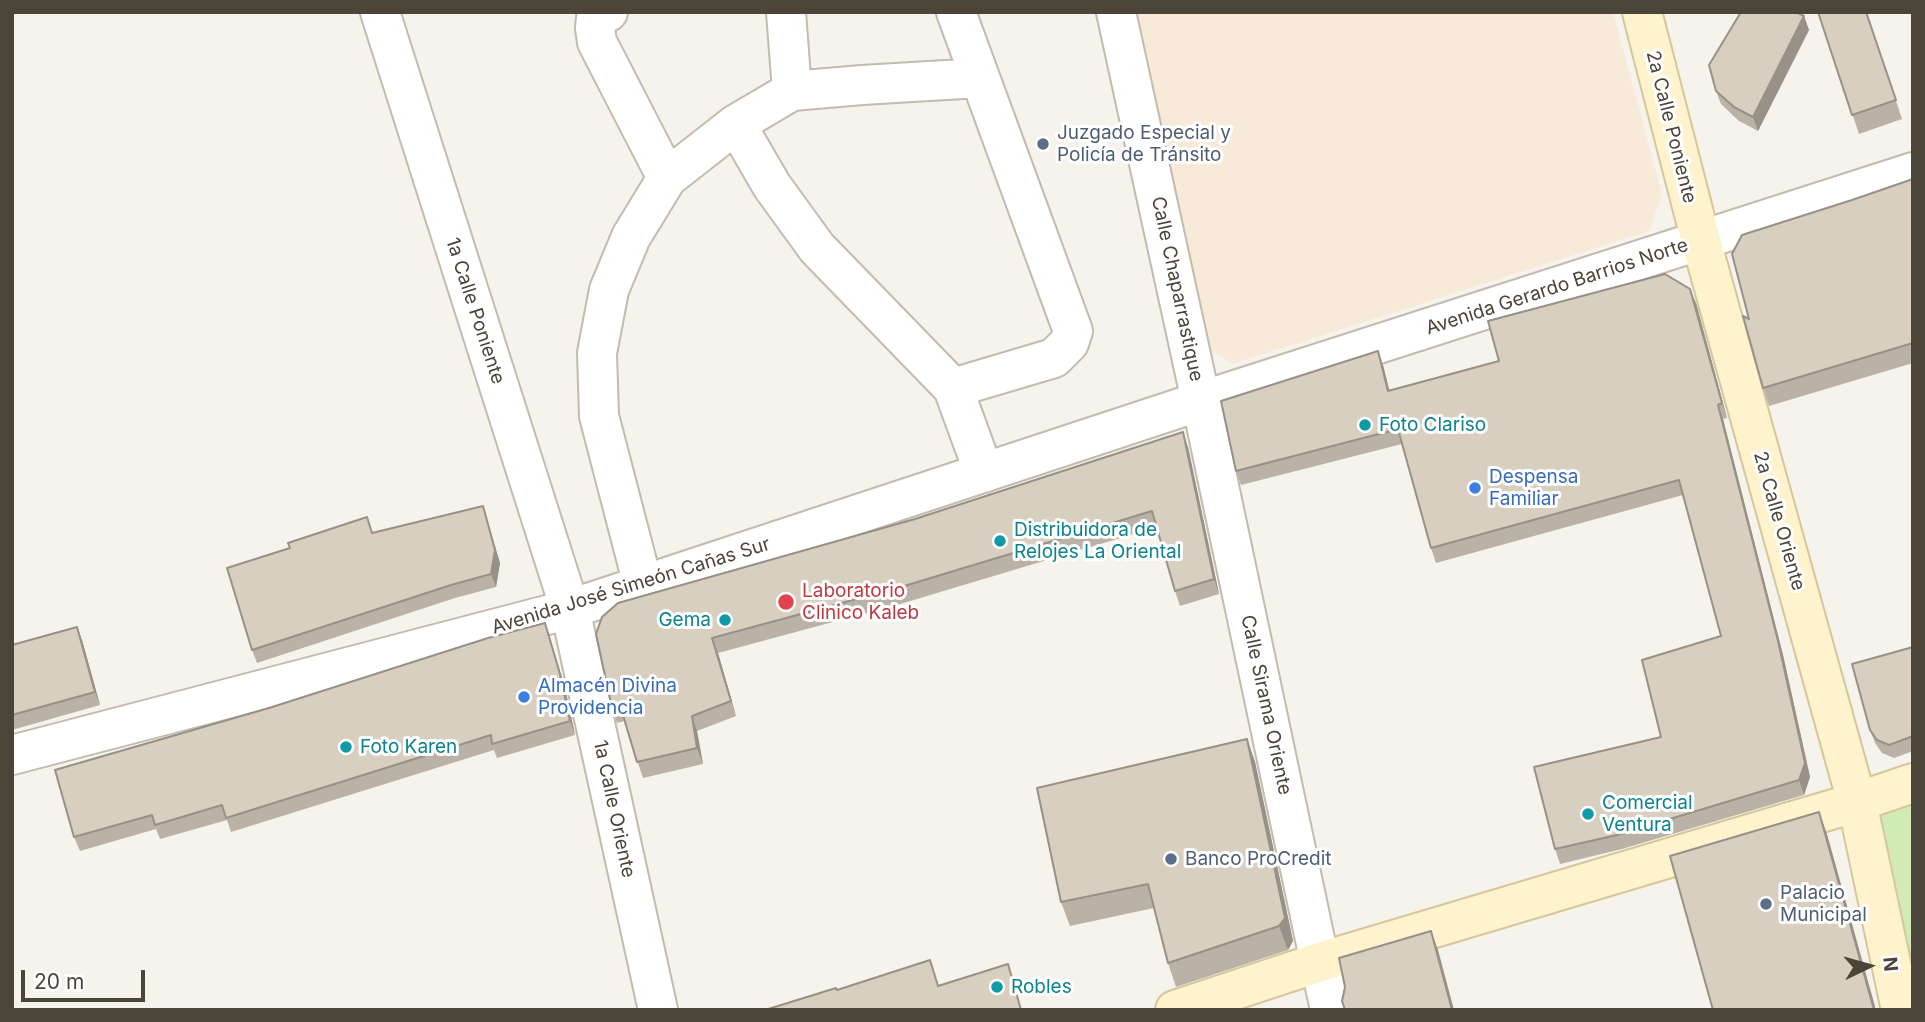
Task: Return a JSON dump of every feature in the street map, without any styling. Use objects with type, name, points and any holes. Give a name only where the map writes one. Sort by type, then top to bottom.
[{"type":"main road","name":"2a Calle Poniente","points":[[1642,12],[1700,241]]},
{"type":"main road","name":"2a Calle Oriente","points":[[1700,241],[1857,802],[1901,1010]]},
{"type":"main road","points":[[1175,1010],[1320,962],[1913,783]]},
{"type":"street","name":"1a Calle Poniente","points":[[380,12],[570,609]]},
{"type":"street","points":[[608,12],[596,18],[597,42],[667,178]]},
{"type":"street","points":[[786,12],[792,91]]},
{"type":"street","points":[[953,388],[1054,358],[1069,343],[1073,331],[957,12]]},
{"type":"street","name":"Calle Chaparrastique","points":[[1116,12],[1201,401]]},
{"type":"street","points":[[643,585],[599,416],[597,353],[609,290],[631,237],[667,178],[736,124],[792,91],[980,78]]},
{"type":"street","points":[[736,124],[772,186],[817,248],[953,388],[984,473]]},
{"type":"street","name":"Avenida Gerardo Barrios Norte","points":[[1201,401],[1913,172]]},
{"type":"street","name":"Avenida José Simeón Cañas Sur","points":[[12,755],[570,609],[1201,401]]},
{"type":"street","name":"Calle Sirama Oriente","points":[[1201,401],[1330,1010]]},
{"type":"street","name":"1a Calle Oriente","points":[[570,609],[658,1010]]},
{"type":"shaded area","points":[[1132,12],[1613,12],[1662,194],[1649,231],[1232,364],[1206,347]]},
{"type":"green space","points":[[1913,783],[1913,1010],[1857,802]]},
{"type":"building","points":[[1741,12],[1796,12],[1804,16],[1753,117],[1734,107],[1716,91],[1709,65]]},
{"type":"building","points":[[1818,12],[1866,12],[1896,100],[1852,115]]},
{"type":"building","points":[[1913,179],[1913,343],[1763,388],[1743,316],[1749,319],[1732,254],[1742,235]]},
{"type":"building","points":[[1665,274],[1690,289],[1722,403],[1718,405],[1778,641],[1805,763],[1799,780],[1617,835],[1555,849],[1534,767],[1661,737],[1642,660],[1721,636],[1679,480],[1431,548],[1398,429],[1236,471],[1221,401],[1378,351],[1388,391],[1499,361],[1488,321]]},
{"type":"building","points":[[1183,432],[1214,579],[1175,591],[1152,511],[901,587],[712,638],[731,701],[692,716],[697,748],[637,762],[620,705],[612,708],[596,634],[602,617],[618,603],[915,519]]},
{"type":"building","points":[[483,506],[495,550],[491,574],[252,650],[227,568],[290,548],[288,543],[367,517],[372,533]]},
{"type":"building","points":[[545,623],[570,721],[492,744],[491,735],[226,818],[222,805],[155,825],[152,815],[74,837],[55,770],[269,708],[488,638]]},
{"type":"building","points":[[77,627],[95,692],[12,715],[12,645]]},
{"type":"building","points":[[1913,647],[1913,736],[1889,745],[1877,740],[1870,730],[1852,664]]},
{"type":"building","name":"Banco ProCredit","points":[[1247,739],[1285,918],[1279,926],[1168,963],[1148,884],[1061,902],[1037,788]]},
{"type":"building","name":"Palacio Municipal","points":[[1819,812],[1874,1010],[1713,1010],[1670,856]]},
{"type":"building","points":[[1431,931],[1452,1010],[1345,1010],[1342,1001],[1345,987],[1339,958]]},
{"type":"building","points":[[930,960],[938,986],[1008,964],[1021,1010],[765,1010],[836,988],[837,990]]},
{"type":"place","name":"Juzgado Especial y Policía de Tránsito","points":[[1043,144]]},
{"type":"place","name":"Foto Clariso","points":[[1365,425]]},
{"type":"place","name":"Despensa Familiar","points":[[1475,488]]},
{"type":"place","name":"Distribuidora de Relojes La Oriental","points":[[1000,541]]},
{"type":"place","name":"Laboratorio Clinico Kaleb","points":[[786,602]]},
{"type":"place","name":"Gema","points":[[725,620]]},
{"type":"place","name":"Almacén Divina Providencia","points":[[524,697]]},
{"type":"place","name":"Foto Karen","points":[[346,747]]},
{"type":"place","name":"Comercial Ventura","points":[[1588,814]]},
{"type":"place","name":"Banco ProCredit","points":[[1171,859]]},
{"type":"place","name":"Palacio Municipal","points":[[1766,904]]},
{"type":"place","name":"Robles","points":[[997,987]]}]
